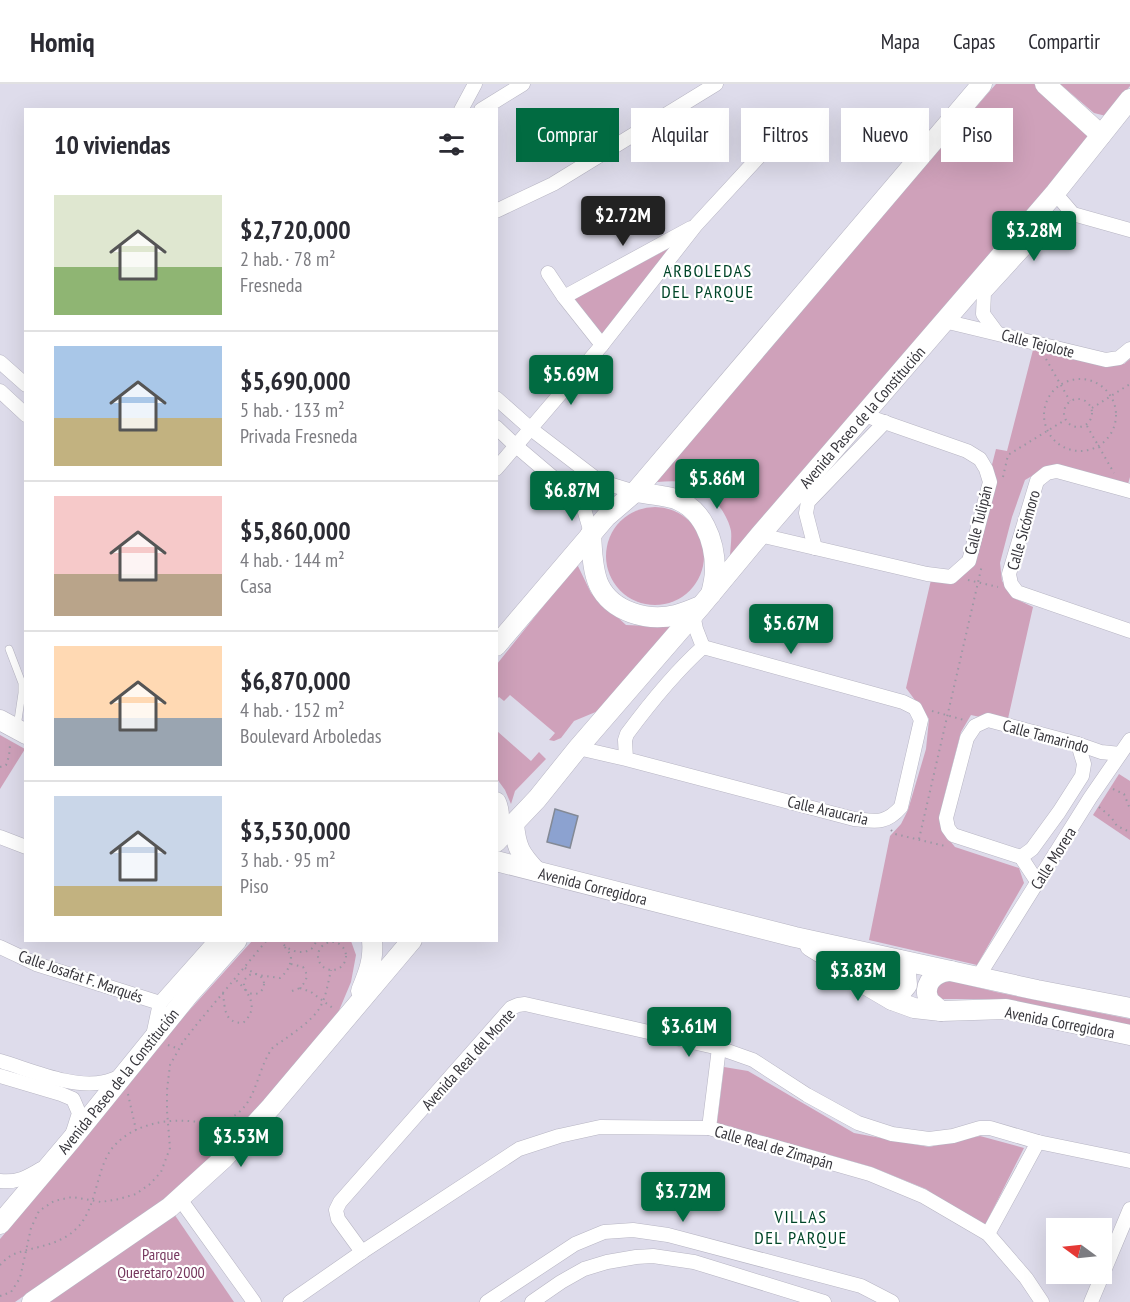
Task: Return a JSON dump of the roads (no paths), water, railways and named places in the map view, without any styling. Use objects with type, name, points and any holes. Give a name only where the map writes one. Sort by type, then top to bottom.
[{"type":"street","points":[[484,108],[523,84]]},
{"type":"street","points":[[498,210],[553,184],[716,84]]},
{"type":"street","points":[[498,643],[591,533],[635,492],[982,84]]},
{"type":"street","points":[[1045,84],[1101,135]]},
{"type":"street","points":[[462,108],[473,89]]},
{"type":"street","points":[[470,108],[473,89]]},
{"type":"street","name":"Avenida Paseo de la Constitución","points":[[505,828],[537,799],[760,535],[1055,193],[1130,99]]},
{"type":"street","points":[[498,467],[602,345],[696,225],[754,162]]},
{"type":"street","points":[[1055,193],[1073,214],[1130,230]]},
{"type":"street","points":[[997,333],[983,314],[984,293],[1047,223],[1073,214]]},
{"type":"street","points":[[564,297],[696,225]]},
{"type":"street","points":[[548,273],[602,345]]},
{"type":"street","name":"Calle Tejolote","points":[[944,321],[1106,360],[1119,358],[1130,349]]},
{"type":"street","points":[[0,362],[24,383]]},
{"type":"street","points":[[0,391],[24,413]]},
{"type":"street","points":[[498,400],[531,429],[599,481],[635,492],[674,498],[692,508],[706,526],[715,571],[696,629],[703,647],[650,703],[627,734],[626,759]]},
{"type":"street","name":"Calle Tulipán","points":[[814,548],[927,574],[951,577],[969,561],[990,482],[980,459],[967,451],[864,415]]},
{"type":"street","points":[[760,535],[814,548],[806,513],[808,502],[885,422]]},
{"type":"street","points":[[498,429],[582,502],[591,533],[593,558],[599,585],[612,602],[631,613],[651,618],[675,616],[702,605]]},
{"type":"street","name":"Calle Sicómoro","points":[[1127,489],[1057,471],[1047,473],[1037,481],[1009,574],[1011,584],[1017,592],[1130,631]]},
{"type":"street","name":"Calle Araucaria","points":[[578,748],[854,819],[882,822],[892,817],[901,807],[921,720],[915,708],[903,702],[703,647]]},
{"type":"street","name":"Calle Tamarindo","points":[[1021,856],[953,835],[948,828],[946,818],[967,738],[975,726],[988,720],[1101,752],[1120,754]]},
{"type":"street","name":"Calle Morera","points":[[978,977],[1090,798],[1130,740]]},
{"type":"street","name":"Calle Morera","points":[[1021,856],[1032,849],[1082,776],[1084,764],[1078,744]]},
{"type":"street","points":[[498,811],[498,828]]},
{"type":"street","points":[[505,828],[515,837],[518,849],[536,871]]},
{"type":"street","points":[[0,837],[24,846]]},
{"type":"street","points":[[1021,856],[1038,883]]},
{"type":"street","name":"Avenida Corregidora","points":[[498,862],[795,937],[978,977],[1127,1004]]},
{"type":"street","name":"Avenida Corregidora","points":[[795,937],[831,959],[863,983],[892,1000],[914,1008],[941,1011],[1006,1009],[1130,1035]]},
{"type":"street","points":[[160,1002],[214,942]]},
{"type":"street","name":"Avenida Paseo de la Constitución","points":[[0,1224],[206,974],[235,942]]},
{"type":"street","points":[[352,1011],[373,958],[372,942]]},
{"type":"street","points":[[32,1302],[180,1199],[225,1158],[410,942]]},
{"type":"street","name":"Calle Josafat F. Marqués","points":[[0,947],[36,964],[160,1002],[152,1039]]},
{"type":"street","points":[[863,983],[867,961],[876,955]]},
{"type":"street","points":[[892,1000],[907,985],[906,972],[899,960]]},
{"type":"street","points":[[941,1011],[929,1001],[927,990],[932,977],[944,971],[951,971]]},
{"type":"street","name":"Avenida Real del Monte","points":[[362,1252],[338,1219],[336,1210],[340,1202],[510,1008],[525,1004],[719,1048],[753,1060],[807,1095],[858,1123],[892,1134],[929,1139],[990,1128],[1038,1142],[1130,1161]]},
{"type":"street","points":[[709,1128],[719,1048]]},
{"type":"street","points":[[0,1060],[85,1084],[105,1082],[124,1075]]},
{"type":"street","points":[[0,1076],[61,1094],[73,1100],[79,1113],[71,1140]]},
{"type":"street","name":"Calle Real de Zimapán","points":[[290,1302],[519,1149],[559,1136],[600,1127],[709,1128],[870,1174],[922,1196],[988,1234],[1026,1278],[1042,1302]]},
{"type":"street","points":[[988,1234],[1038,1142]]},
{"type":"street","points":[[0,1181],[17,1181],[26,1178],[51,1163]]},
{"type":"street","points":[[180,1199],[254,1302]]},
{"type":"street","points":[[1090,1302],[1130,1209]]},
{"type":"street","points":[[633,1230],[636,1257]]},
{"type":"street","points":[[487,1302],[575,1244],[604,1232],[633,1230],[668,1235],[812,1272],[861,1286],[892,1302]]},
{"type":"street","points":[[532,1302],[584,1269],[608,1262],[653,1256],[694,1262],[825,1302]]},
{"type":"street","points":[[808,1297],[812,1272]]},
{"type":"lane","points":[[9,650],[22,683],[14,728]]},
{"type":"district","name":"ARBOLEDAS DEL PARQUE","points":[[708,280]]},
{"type":"district","name":"VILLAS DEL PARQUE","points":[[801,1226]]},
{"type":"park label","name":"Parque Queretaro 2000","points":[[161,1263]]}]
